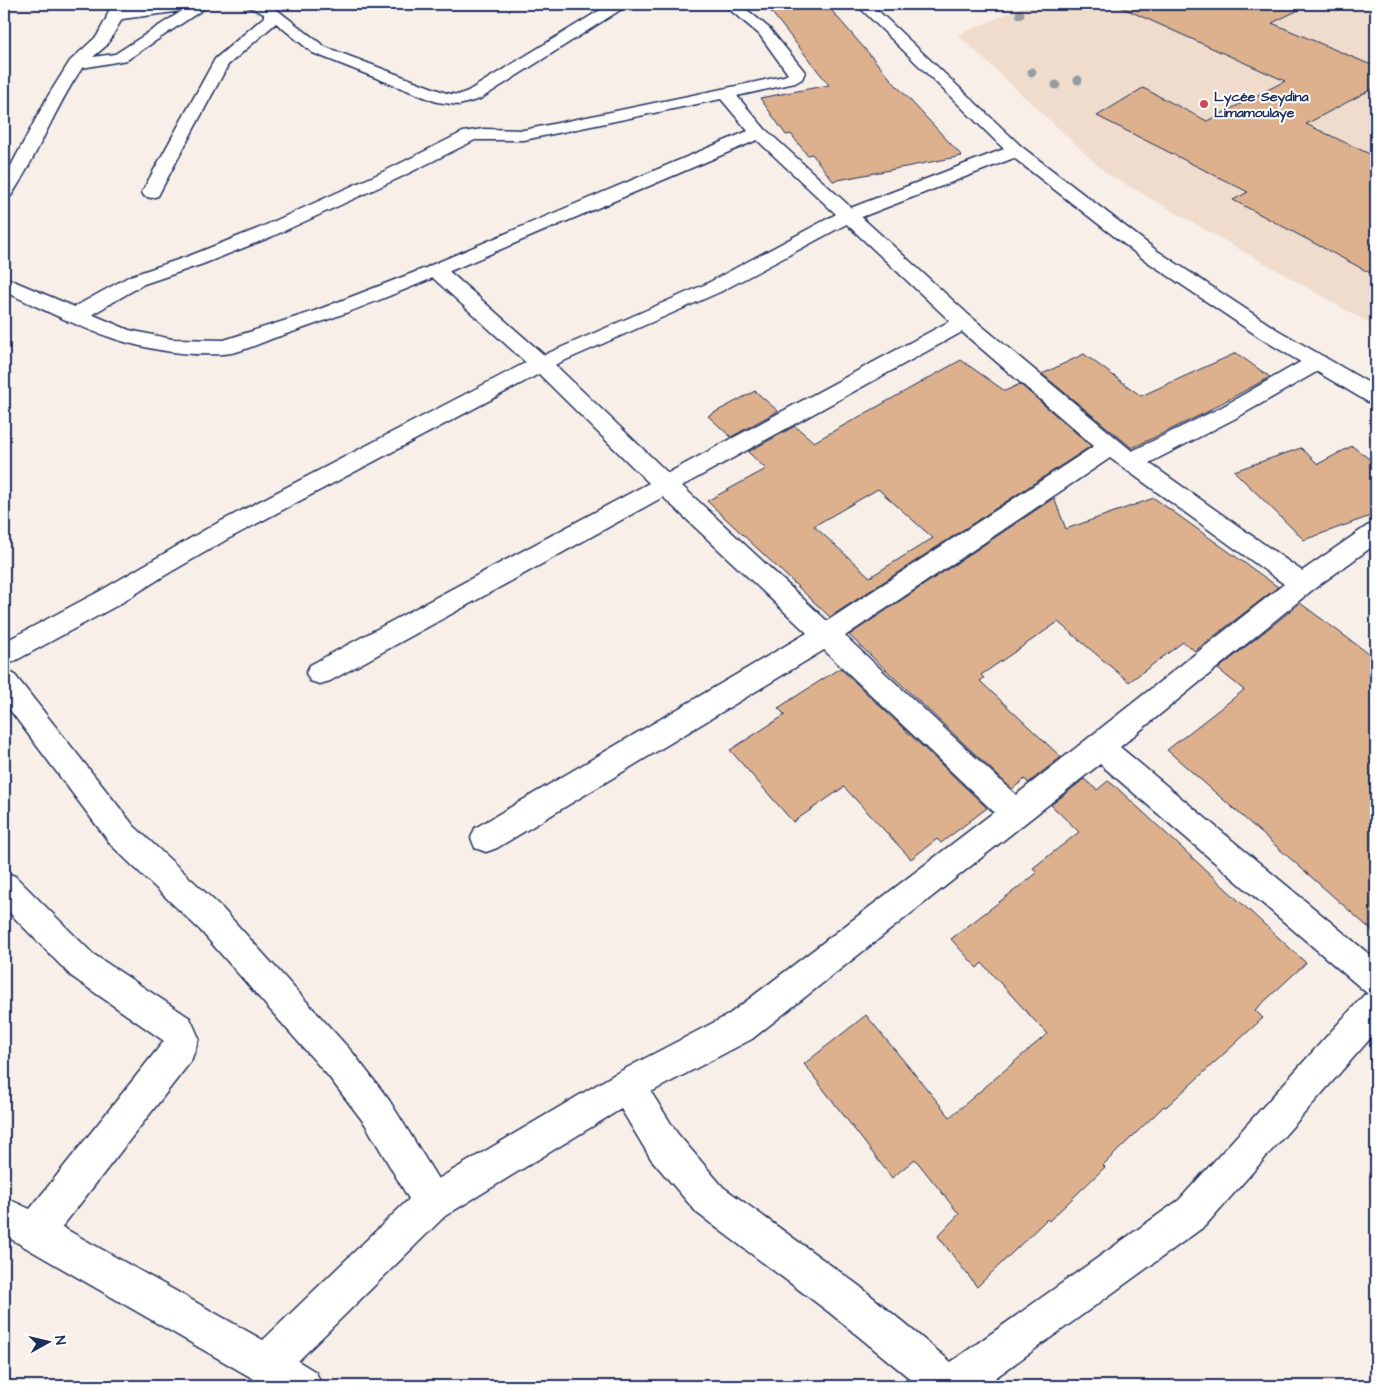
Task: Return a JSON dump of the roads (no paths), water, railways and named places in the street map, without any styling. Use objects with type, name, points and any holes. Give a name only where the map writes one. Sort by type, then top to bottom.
[{"type":"street","points":[[4,190],[32,148],[45,118],[76,64],[101,41],[117,9],[203,4]]},
{"type":"street","points":[[76,64],[109,60],[121,56],[203,4]]},
{"type":"street","points":[[254,4],[271,12],[318,50],[443,98],[459,100],[474,95],[620,4]]},
{"type":"street","points":[[74,316],[137,280],[196,260],[300,218],[469,136],[482,132],[502,136],[524,135],[727,95],[789,80],[796,76],[797,72],[764,31],[752,19],[731,4]]},
{"type":"street","points":[[864,4],[1016,151],[1149,254],[1269,334],[1376,397]]},
{"type":"street","points":[[151,192],[221,62],[272,18],[271,12]]},
{"type":"street","points":[[727,95],[759,133],[847,216],[964,322],[1110,447],[1302,584]]},
{"type":"street","points":[[4,283],[74,316],[124,336],[172,346],[225,347],[319,317],[436,270],[759,133]]},
{"type":"street","points":[[4,654],[109,598],[217,534],[541,364],[712,288],[847,216],[1016,151]]},
{"type":"street","points":[[436,270],[541,364],[666,485],[1014,812]]},
{"type":"street","points":[[320,673],[964,322]]},
{"type":"street","points":[[1131,462],[1228,413],[1318,362]]},
{"type":"street","points":[[486,838],[826,635],[1110,447]]},
{"type":"street","points":[[267,1364],[432,1203],[627,1086],[740,1027],[1100,747],[1302,584],[1376,532]]},
{"type":"street","points":[[4,682],[123,836],[211,919],[341,1066],[377,1112],[432,1203]]},
{"type":"street","points":[[1100,747],[1376,981]]},
{"type":"street","points":[[4,886],[82,965],[178,1030],[182,1038],[179,1049],[19,1223],[267,1364],[302,1386]]},
{"type":"street","points":[[627,1086],[664,1146],[710,1200],[844,1299],[951,1386],[1192,1213],[1376,1007]]},
{"type":"place","name":"Lycée Seydina Limamoulaye","points":[[1204,104]]}]
